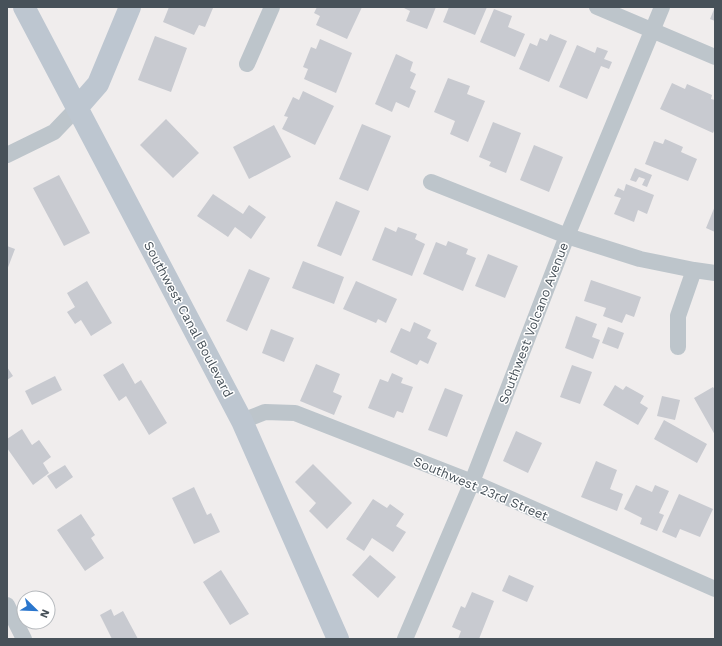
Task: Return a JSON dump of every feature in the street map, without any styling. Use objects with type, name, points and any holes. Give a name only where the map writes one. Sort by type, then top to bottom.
[{"type":"main road","name":"Southwest Canal Boulevard","points":[[24,7],[242,421],[338,639]]},
{"type":"main road","points":[[77,108],[98,84],[130,7]]},
{"type":"street","points":[[247,64],[272,7]]},
{"type":"street","points":[[596,7],[715,57]]},
{"type":"street","name":"Southwest Volcano Avenue","points":[[405,639],[472,482],[567,236],[662,7]]},
{"type":"street","points":[[7,155],[54,132],[77,108]]},
{"type":"street","points":[[431,182],[567,236],[640,259],[715,274]]},
{"type":"street","points":[[678,347],[678,316],[694,270]]},
{"type":"street","name":"Southwest 23rd Street","points":[[242,421],[266,412],[295,413],[472,482],[715,589]]},
{"type":"street","points":[[7,605],[24,639]]},
{"type":"building","points":[[169,7],[213,8],[205,27],[199,25],[194,35],[163,22]]},
{"type":"building","points":[[317,7],[362,7],[347,39],[316,25],[320,16],[314,13]]},
{"type":"building","points":[[404,7],[436,7],[427,29],[406,21],[410,11]]},
{"type":"building","points":[[449,7],[487,7],[475,35],[443,22]]},
{"type":"building","points":[[715,7],[715,21],[710,19]]},
{"type":"building","points":[[494,9],[512,16],[508,27],[525,34],[515,57],[480,42]]},
{"type":"building","points":[[550,34],[567,41],[549,82],[519,69],[530,43],[537,46],[540,38],[547,41]]},
{"type":"building","points":[[155,36],[187,48],[171,92],[138,80]]},
{"type":"building","points":[[320,39],[352,53],[336,93],[304,79],[308,69],[303,67],[311,47],[316,49]]},
{"type":"building","points":[[577,45],[595,53],[597,47],[608,51],[604,59],[612,62],[609,69],[601,66],[587,99],[559,87]]},
{"type":"building","points":[[396,54],[413,62],[410,71],[416,74],[410,88],[416,91],[409,108],[396,102],[392,112],[375,104]]},
{"type":"building","points":[[448,78],[470,86],[467,94],[485,101],[468,142],[450,134],[455,121],[434,112]]},
{"type":"building","points":[[672,83],[685,89],[687,84],[712,95],[711,99],[715,100],[715,129],[713,133],[660,109]]},
{"type":"building","points":[[303,91],[334,106],[315,145],[282,129],[288,117],[284,116],[293,97],[299,100]]},
{"type":"building","points":[[166,119],[199,153],[173,178],[140,145]]},
{"type":"building","points":[[493,122],[521,133],[506,173],[489,166],[491,162],[479,157]]},
{"type":"building","points":[[362,124],[391,136],[368,191],[339,179]]},
{"type":"building","points":[[274,125],[291,157],[249,179],[233,147]]},
{"type":"building","points":[[665,139],[683,147],[681,152],[697,159],[688,181],[645,164],[654,141],[663,144]]},
{"type":"building","points":[[534,145],[563,157],[549,192],[520,180]]},
{"type":"building","points":[[635,168],[652,175],[647,187],[642,185],[645,179],[639,177],[636,182],[630,180]]},
{"type":"building","points":[[59,175],[90,233],[64,246],[33,188]]},
{"type":"building","points":[[626,184],[654,195],[647,214],[638,210],[634,222],[614,214],[621,198],[614,196],[618,188],[624,191]]},
{"type":"building","points":[[213,194],[243,214],[249,205],[266,217],[251,239],[235,227],[228,237],[197,216]]},
{"type":"building","points":[[336,201],[360,211],[341,256],[317,246]]},
{"type":"building","points":[[715,206],[715,232],[706,228]]},
{"type":"building","points":[[385,227],[396,232],[398,227],[417,234],[415,239],[425,244],[412,276],[372,260]]},
{"type":"building","points":[[448,241],[468,249],[466,254],[476,258],[463,291],[423,274],[436,242],[446,246]]},
{"type":"building","points":[[7,246],[15,249],[7,270]]},
{"type":"building","points":[[488,254],[518,266],[505,298],[475,286]]},
{"type":"building","points":[[303,261],[344,277],[334,304],[292,288]]},
{"type":"building","points":[[249,269],[270,278],[247,331],[226,321]]},
{"type":"building","points":[[591,280],[641,297],[634,317],[626,314],[622,323],[603,316],[606,308],[584,301]]},
{"type":"building","points":[[87,281],[112,323],[91,336],[81,320],[75,324],[67,312],[75,307],[67,293]]},
{"type":"building","points":[[356,281],[397,299],[386,323],[378,319],[376,323],[343,309]]},
{"type":"building","points":[[576,316],[597,324],[592,337],[600,340],[593,359],[565,348]]},
{"type":"building","points":[[414,322],[431,330],[427,338],[437,343],[428,364],[420,360],[417,365],[390,352],[401,328],[410,332]]},
{"type":"building","points":[[608,327],[624,333],[618,349],[602,343]]},
{"type":"building","points":[[271,329],[294,338],[284,362],[262,353]]},
{"type":"building","points":[[123,363],[135,384],[141,380],[167,423],[149,435],[126,396],[119,401],[103,375]]},
{"type":"building","points":[[316,364],[340,374],[333,392],[342,396],[334,415],[300,401]]},
{"type":"building","points":[[572,365],[592,372],[580,404],[560,397]]},
{"type":"building","points":[[7,367],[13,376],[7,380]]},
{"type":"building","points":[[392,373],[403,378],[401,383],[413,387],[403,413],[397,411],[394,418],[368,408],[380,379],[388,382]]},
{"type":"building","points":[[55,376],[62,390],[32,405],[25,391]]},
{"type":"building","points":[[615,385],[623,390],[626,386],[644,396],[640,403],[648,408],[638,425],[603,405]]},
{"type":"building","points":[[713,387],[715,390],[715,435],[694,398]]},
{"type":"building","points":[[445,388],[463,395],[447,437],[428,430]]},
{"type":"building","points":[[662,396],[680,400],[675,420],[657,416]]},
{"type":"building","points":[[664,420],[707,444],[697,463],[654,439]]},
{"type":"building","points":[[22,429],[32,445],[39,440],[51,457],[43,463],[49,473],[33,485],[7,448],[7,439]]},
{"type":"building","points":[[516,431],[542,443],[528,473],[503,461]]},
{"type":"building","points":[[596,461],[617,470],[610,489],[623,494],[617,511],[581,497]]},
{"type":"building","points":[[313,464],[352,503],[327,529],[309,511],[316,503],[295,482]]},
{"type":"building","points":[[65,465],[73,477],[56,489],[47,476]]},
{"type":"building","points":[[636,485],[652,492],[655,485],[669,491],[659,513],[664,515],[657,531],[640,524],[642,518],[624,509]]},
{"type":"building","points":[[194,487],[207,515],[211,513],[220,532],[194,544],[172,498]]},
{"type":"building","points":[[679,494],[713,509],[700,537],[680,529],[676,538],[662,532]]},
{"type":"building","points":[[373,499],[387,508],[390,504],[404,514],[396,526],[406,532],[393,552],[372,538],[364,551],[346,539]]},
{"type":"building","points":[[81,514],[95,535],[91,538],[104,558],[85,571],[57,530]]},
{"type":"building","points":[[370,555],[396,577],[378,598],[352,575]]},
{"type":"building","points":[[221,570],[249,614],[230,625],[203,582]]},
{"type":"building","points":[[509,575],[534,586],[527,602],[502,591]]},
{"type":"building","points":[[472,592],[494,601],[479,639],[458,639],[461,631],[452,627],[461,606],[465,608]]},
{"type":"building","points":[[111,609],[114,616],[123,611],[138,639],[112,639],[100,615]]}]
